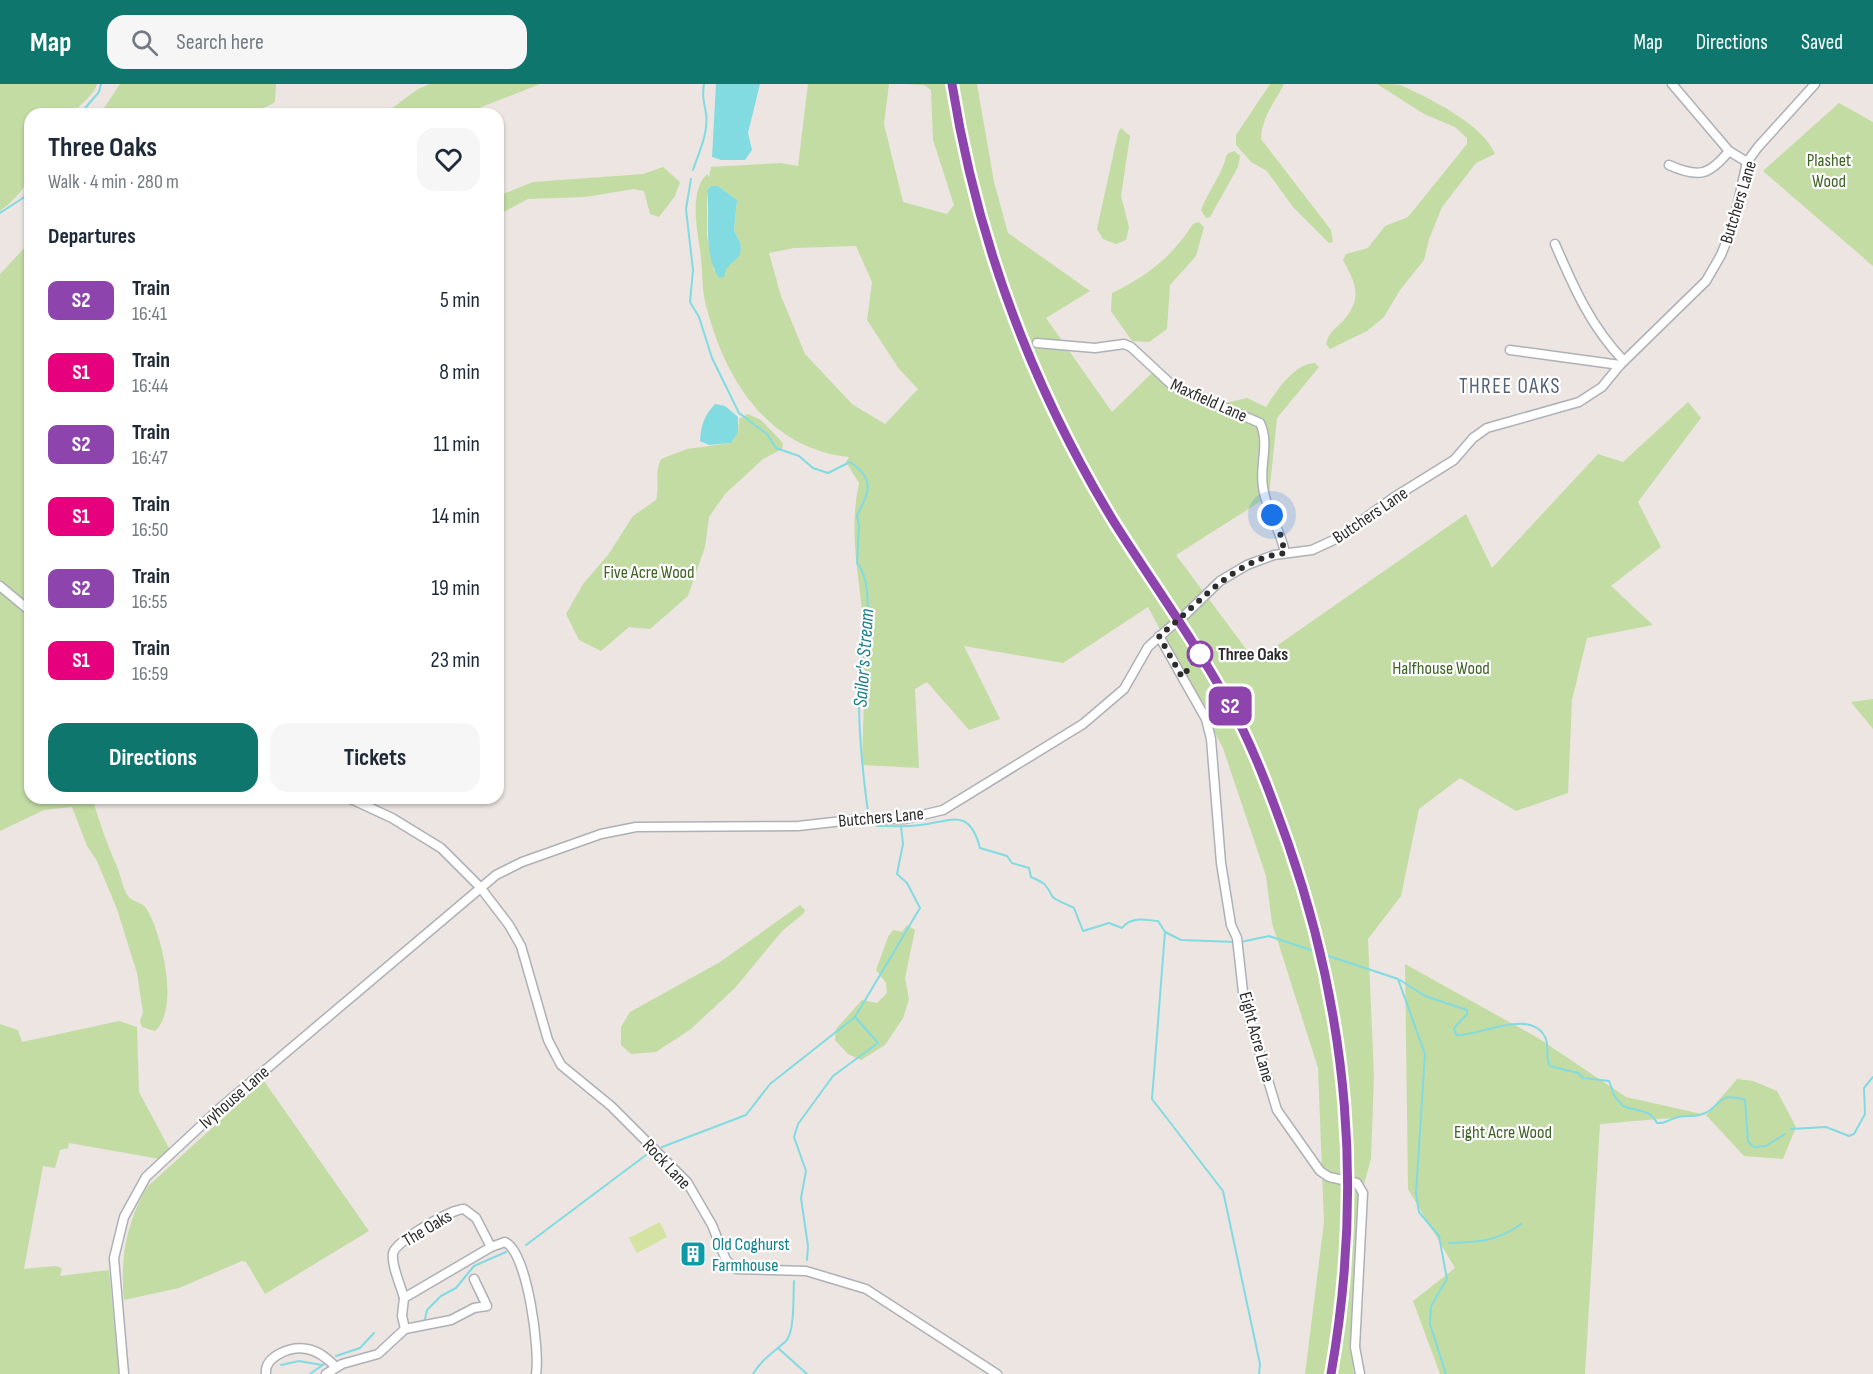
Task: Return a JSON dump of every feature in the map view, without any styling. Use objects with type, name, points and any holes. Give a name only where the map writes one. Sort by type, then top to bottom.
[{"type":"street","points":[[1672,84],[1729,151],[1747,162]]},
{"type":"street","name":"Butchers Lane","points":[[480,887],[522,862],[601,834],[636,827],[682,825],[754,828],[873,819],[905,819],[943,810],[1083,724],[1124,689],[1148,647],[1220,581],[1265,557],[1312,550],[1327,545],[1446,465],[1473,438],[1487,428],[1579,402],[1602,387],[1622,363],[1706,281],[1721,255],[1732,225],[1747,162],[1815,84]]},
{"type":"street","points":[[1669,165],[1696,174],[1704,173],[1719,164],[1729,151]]},
{"type":"street","points":[[1556,244],[1580,303],[1622,363]]},
{"type":"street","name":"Maxfield Lane","points":[[1037,343],[1074,347],[1124,344],[1131,346],[1172,385],[1260,423],[1266,442],[1263,489],[1285,553]]},
{"type":"street","points":[[1510,350],[1622,363]]},
{"type":"street","points":[[0,586],[24,606]]},
{"type":"street","name":"Eight Acre Lane","points":[[1159,636],[1206,719],[1211,739],[1221,863],[1232,925],[1238,942],[1244,1001],[1277,1110],[1320,1171],[1329,1177],[1357,1183],[1363,1193],[1355,1347],[1360,1374]]},
{"type":"street","name":"Rock Lane","points":[[362,804],[392,818],[441,848],[480,887],[509,925],[521,946],[548,1040],[561,1065],[611,1106],[687,1182],[712,1225],[726,1260],[736,1269],[806,1271],[866,1288],[997,1374]]},
{"type":"street","name":"Ivyhouse Lane","points":[[124,1374],[114,1276],[115,1250],[129,1204],[146,1177],[219,1109],[480,887]]},
{"type":"street","name":"The Oaks","points":[[404,1298],[393,1255],[395,1247],[426,1226],[452,1211],[464,1209],[476,1218],[491,1247]]},
{"type":"street","points":[[405,1329],[402,1316],[404,1298],[491,1247],[505,1242],[515,1254],[531,1296],[536,1374]]},
{"type":"street","points":[[326,1374],[336,1367],[378,1354],[405,1329],[451,1320],[474,1308],[487,1306],[474,1279]]},
{"type":"street","points":[[266,1374],[270,1360],[291,1349],[309,1349],[326,1357],[336,1367]]},
{"type":"green space","points":[[0,84],[97,84],[93,92],[78,108],[24,108],[24,186],[0,211]]},
{"type":"green space","points":[[120,84],[276,84],[275,102],[263,108],[104,108]]},
{"type":"green space","points":[[430,84],[540,84],[479,108],[392,108],[418,89]]},
{"type":"green space","name":"Halfhouse Wood","points":[[808,84],[889,84],[884,124],[903,202],[947,214],[954,205],[933,140],[931,90],[924,85],[905,84],[977,84],[994,182],[1008,233],[1090,291],[1046,318],[1112,412],[1154,371],[1225,403],[1247,398],[1266,407],[1293,373],[1315,363],[1319,367],[1277,418],[1269,496],[1176,555],[1255,661],[1466,514],[1492,568],[1598,454],[1623,462],[1688,402],[1701,418],[1638,502],[1661,547],[1611,586],[1653,625],[1587,638],[1572,700],[1568,793],[1516,811],[1460,778],[1419,809],[1401,896],[1368,939],[1374,1076],[1371,1159],[1360,1198],[1351,1348],[1354,1374],[1305,1374],[1324,1222],[1318,1068],[1272,923],[1266,876],[1223,748],[1148,607],[1063,663],[964,646],[1000,719],[969,730],[927,682],[915,689],[919,768],[862,765],[864,643],[855,538],[859,483],[846,462],[849,457],[821,451],[796,441],[774,426],[755,407],[739,385],[715,336],[703,287],[696,200],[701,182],[707,174],[709,177],[711,167],[781,163],[798,166]],"holes":[[[718,186],[737,200],[734,230],[741,245],[732,263],[714,271],[707,236],[707,191]],[[856,246],[872,282],[867,320],[899,369],[918,389],[885,424],[852,404],[805,354],[781,296],[769,253],[794,248]]]},
{"type":"green space","points":[[1270,84],[1284,84],[1266,117],[1261,139],[1331,230],[1333,242],[1329,243],[1293,207],[1267,171],[1251,162],[1236,145],[1236,135]]},
{"type":"green space","points":[[1377,84],[1400,85],[1454,113],[1479,132],[1495,154],[1476,163],[1442,207],[1429,239],[1424,260],[1400,290],[1384,317],[1367,331],[1330,349],[1326,344],[1329,337],[1349,313],[1355,298],[1354,284],[1343,260],[1346,254],[1368,248],[1385,226],[1408,217],[1467,144],[1467,138],[1455,127],[1424,114]]},
{"type":"green space","name":"Plashet Wood","points":[[1839,103],[1873,122],[1873,266],[1763,171]]},
{"type":"green space","points":[[1121,128],[1130,136],[1121,196],[1129,227],[1126,240],[1116,244],[1103,239],[1097,229]]},
{"type":"green space","points":[[1234,151],[1240,156],[1238,167],[1210,217],[1206,218],[1201,210],[1227,154]]},
{"type":"green space","points":[[663,167],[680,182],[675,196],[659,217],[650,214],[644,191],[634,189],[585,197],[528,199],[504,212],[504,194],[533,182],[643,174]]},
{"type":"green space","points":[[1199,222],[1204,227],[1196,256],[1170,285],[1167,329],[1149,342],[1132,341],[1111,311],[1112,293],[1147,273],[1168,256],[1193,224]]},
{"type":"green space","points":[[24,248],[24,600],[0,580],[0,274]]},
{"type":"green space","name":"Five Acre Wood","points":[[748,414],[761,420],[783,443],[782,449],[763,459],[725,494],[709,517],[705,547],[688,596],[650,629],[629,627],[601,651],[579,640],[566,614],[583,584],[608,555],[633,516],[656,500],[661,459],[687,449],[731,443],[738,432],[739,419]]},
{"type":"green space","points":[[0,589],[24,608],[24,804],[94,804],[125,890],[130,898],[146,908],[158,935],[166,971],[167,989],[162,1020],[155,1031],[142,1027],[140,1021],[143,1012],[137,973],[117,909],[97,861],[87,846],[72,807],[44,810],[0,831]]},
{"type":"green space","points":[[1873,699],[1873,729],[1851,702]]},
{"type":"green space","points":[[800,905],[805,910],[803,914],[782,931],[735,988],[691,1029],[656,1052],[631,1054],[621,1045],[621,1027],[630,1012],[720,962]]},
{"type":"green space","points":[[907,925],[915,930],[905,978],[909,999],[903,1018],[885,1045],[861,1060],[848,1054],[835,1040],[836,1029],[862,1000],[877,1003],[887,993],[886,983],[876,970],[888,937],[893,930],[902,932]]},
{"type":"green space","name":"Eight Acre Wood","points":[[1405,964],[1538,1038],[1626,1097],[1706,1115],[1600,1124],[1585,1374],[1440,1374],[1413,1301],[1455,1268],[1408,1189]]},
{"type":"green space","points":[[119,1021],[137,1027],[139,1092],[170,1150],[160,1159],[69,1143],[68,1148],[60,1150],[55,1168],[43,1166],[24,1269],[55,1266],[62,1268],[60,1276],[109,1270],[119,1374],[0,1374],[0,1024],[18,1030],[22,1042]]},
{"type":"green space","points":[[1737,1079],[1753,1081],[1777,1091],[1796,1127],[1783,1159],[1744,1156],[1706,1115]]},
{"type":"green space","points":[[264,1081],[369,1231],[265,1294],[246,1262],[242,1261],[179,1288],[124,1300],[123,1270],[126,1242],[134,1214],[147,1187]]},
{"type":"green space","points":[[660,1222],[667,1237],[637,1253],[629,1238]]},
{"type":"water","points":[[716,84],[760,84],[748,133],[752,150],[745,160],[721,160],[712,157]]},
{"type":"water","points":[[711,186],[718,186],[737,200],[734,230],[741,245],[740,255],[726,269],[724,277],[719,278],[711,257],[708,235],[707,191]]},
{"type":"water","points":[[715,404],[725,406],[738,417],[738,432],[731,443],[709,445],[700,441],[704,421]]},
{"type":"waterway","points":[[85,108],[99,92],[101,84]]},
{"type":"waterway","name":"Sailor's Stream","points":[[693,170],[703,142],[707,120],[703,96],[704,84]]},
{"type":"waterway","name":"Sailor's Stream","points":[[691,179],[686,209],[693,270],[690,302],[699,317],[712,358],[739,413],[767,434],[776,448],[799,456],[813,468],[828,473],[850,462],[863,474],[868,486],[865,499],[857,515],[859,526],[857,563],[864,575],[867,591],[867,630],[859,716],[864,784],[868,812],[871,817]]},
{"type":"waterway","points":[[0,213],[24,197]]},
{"type":"waterway","points":[[874,821],[877,826],[920,825],[949,820],[964,821],[970,826],[980,848],[1007,856],[1012,863],[1029,868],[1031,877],[1044,884],[1053,898],[1074,908],[1083,931],[1109,923],[1122,928],[1134,920],[1158,921],[1165,932],[1152,1099],[1223,1191],[1260,1364],[1259,1374]]},
{"type":"waterway","points":[[662,1147],[746,1115],[770,1084],[855,1017],[920,908],[907,883],[897,874],[903,844],[901,826]]},
{"type":"waterway","points":[[1165,932],[1181,940],[1235,942]]},
{"type":"waterway","points":[[1241,942],[1269,936],[1398,979],[1425,1054],[1416,1193],[1419,1212],[1439,1236],[1447,1279],[1431,1306],[1430,1324],[1446,1374]]},
{"type":"waterway","points":[[1400,980],[1425,996],[1467,1010],[1467,1014],[1454,1028],[1456,1035],[1517,1024],[1539,1029],[1546,1039],[1550,1066],[1578,1073],[1583,1078],[1609,1081],[1615,1097],[1623,1106],[1646,1113],[1657,1123],[1706,1113],[1728,1097],[1745,1100],[1748,1142],[1754,1147],[1766,1146],[1785,1134]]},
{"type":"waterway","points":[[807,1260],[808,1246],[801,1198],[806,1171],[794,1137],[798,1124],[833,1076],[878,1043],[855,1017]]},
{"type":"waterway","points":[[1791,1129],[1826,1127],[1849,1136],[1854,1134],[1865,1114],[1864,1088],[1873,1077]]},
{"type":"waterway","points":[[526,1245],[646,1155]]},
{"type":"waterway","points":[[1449,1243],[1495,1238],[1521,1224]]},
{"type":"waterway","points":[[425,1319],[427,1310],[441,1296],[456,1288],[474,1266],[506,1252]]},
{"type":"waterway","points":[[753,1374],[789,1336],[794,1281]]},
{"type":"waterway","points":[[336,1356],[360,1348],[374,1333]]},
{"type":"waterway","points":[[778,1348],[807,1374]]},
{"type":"waterway","points":[[281,1365],[299,1361],[322,1365]]},
{"type":"waterway","points":[[310,1374],[324,1364]]},
{"type":"railway","points":[[952,84],[976,199],[993,256],[1033,365],[1058,419],[1114,522],[1212,675],[1242,728],[1261,770],[1309,908],[1325,974],[1337,1039],[1348,1172],[1341,1306],[1331,1374]]},
{"type":"train","name":"S2","points":[[952,84],[969,171],[998,278],[1036,373],[1086,474],[1214,676],[1242,729],[1269,788],[1308,903],[1324,963],[1336,1024],[1344,1088],[1347,1145],[1346,1260],[1340,1325],[1331,1374]]},
{"type":"place","name":"Three Oaks","points":[[1200,654]]},
{"type":"place","name":"Old Coghurst Farmhouse","points":[[693,1254]]},
{"type":"district","name":"THREE OAKS","points":[[1510,386]]},
{"type":"route","points":[[1200,654],[1182,677],[1159,636],[1220,581],[1265,557],[1285,553],[1272,515]]}]
